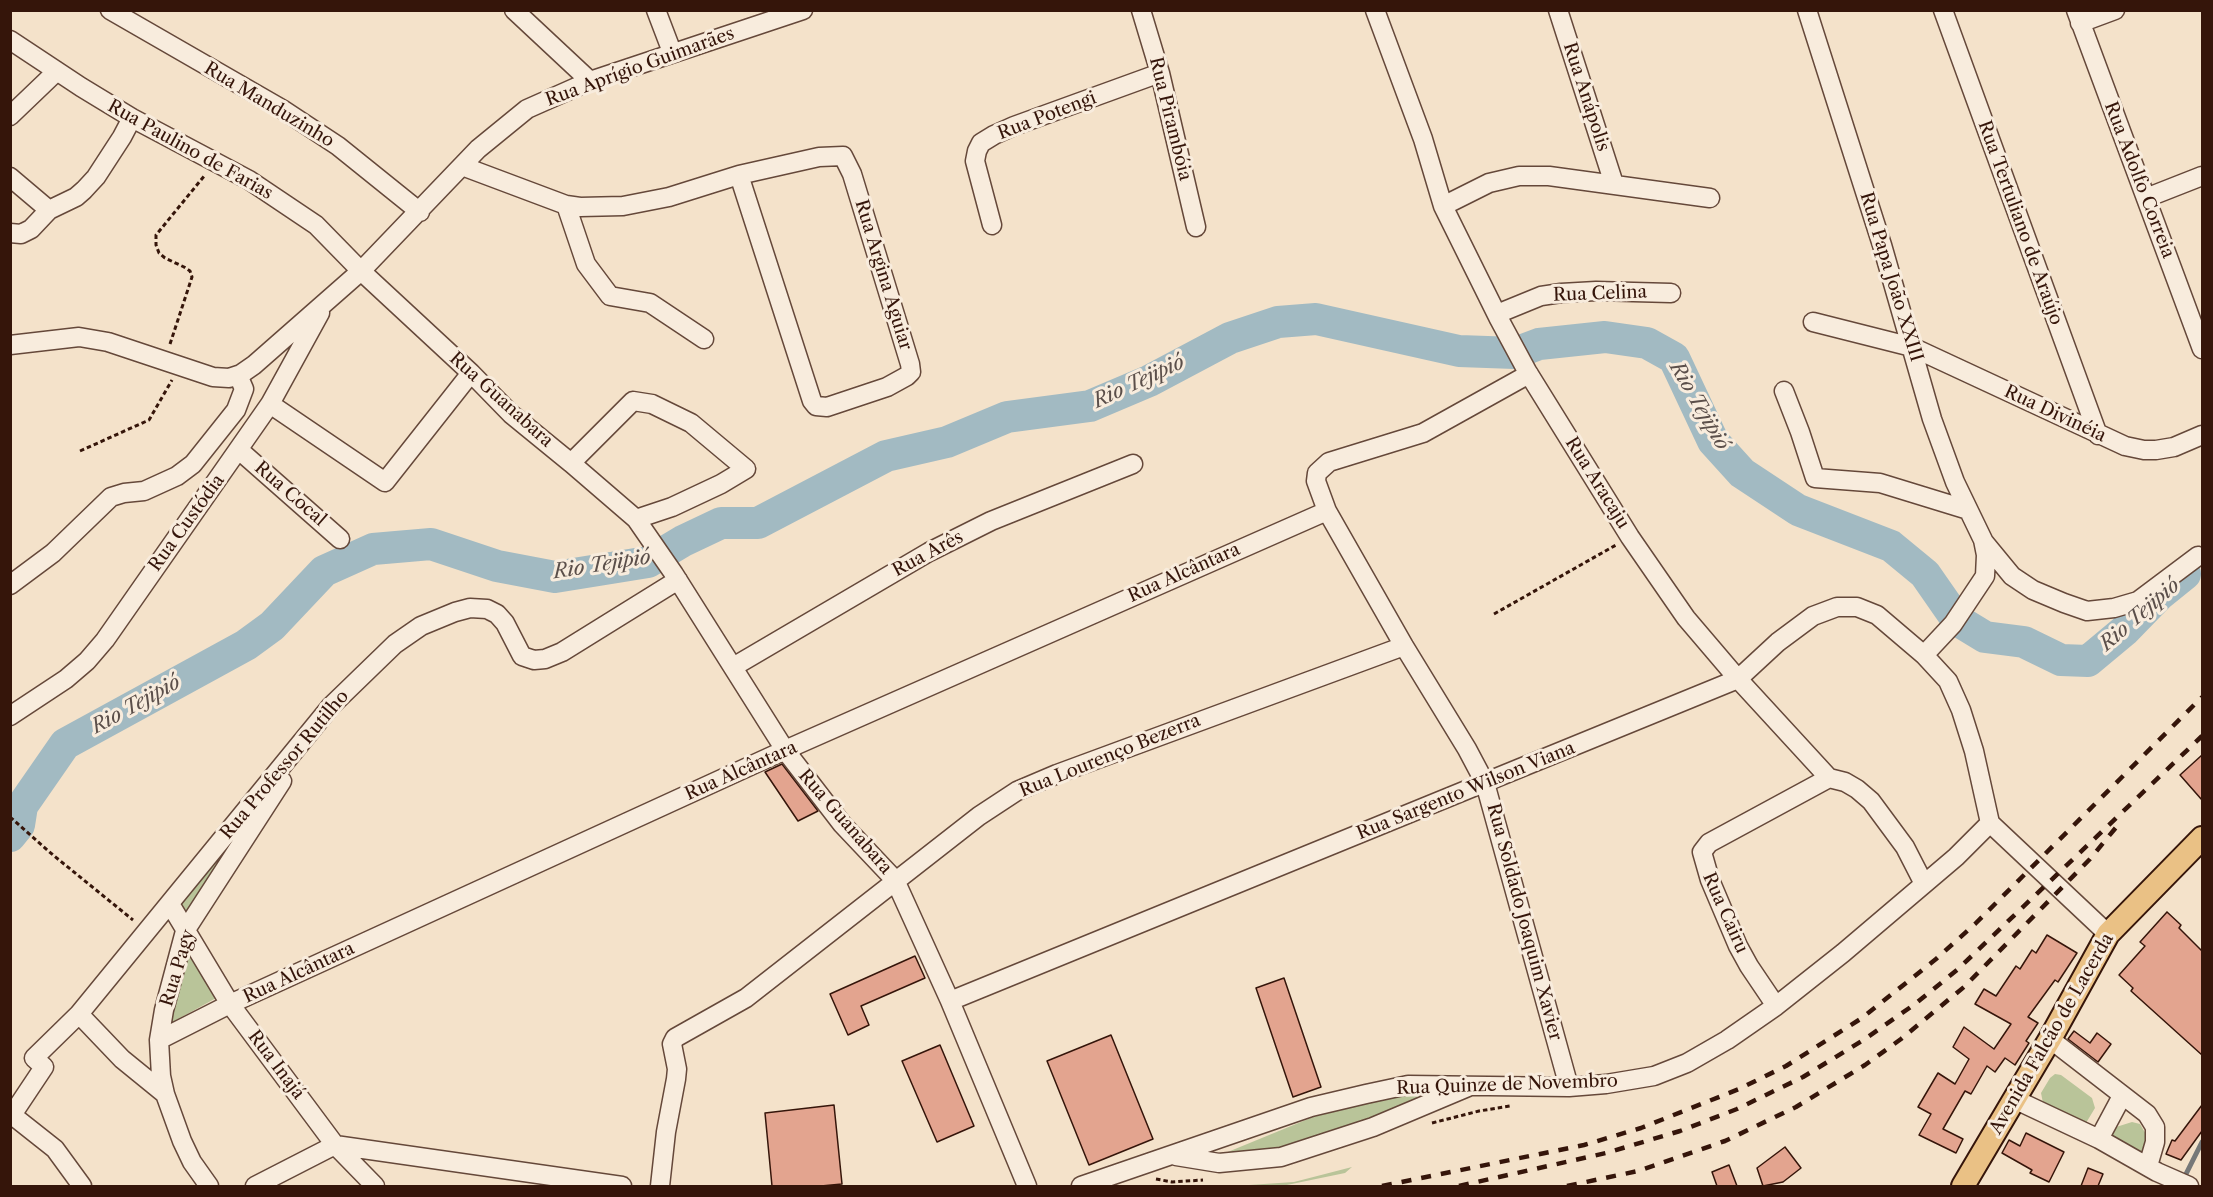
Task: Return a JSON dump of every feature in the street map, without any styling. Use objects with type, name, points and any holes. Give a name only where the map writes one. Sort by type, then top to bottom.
[{"type":"main road","name":"Avenida Falcão de Lacerda","points":[[1963,1186],[2050,1039],[2108,934],[2202,838]]},
{"type":"street","name":"Rua Manduzinho","points":[[110,10],[282,110],[338,146],[420,212]]},
{"type":"street","points":[[514,10],[590,81]]},
{"type":"street","points":[[656,10],[672,52]]},
{"type":"street","name":"Rua Aprígio Guimarães","points":[[238,375],[254,365],[361,271],[497,131],[527,108],[590,81],[803,10]]},
{"type":"street","name":"Rua Pirambóia","points":[[1141,10],[1160,73],[1196,227]]},
{"type":"street","name":"Rua Aracaju","points":[[1375,10],[1420,130],[1443,206],[1528,372],[1630,537],[1686,618],[1738,679],[1829,778],[1851,785],[1871,801],[1905,847],[1924,884]]},
{"type":"street","name":"Rua Anápolis","points":[[1558,10],[1614,184]]},
{"type":"street","name":"Rua Papa João XXIII","points":[[1808,10],[1945,456],[1983,540],[2012,576],[2034,590],[2087,611],[2114,608],[2138,601],[2198,556]]},
{"type":"street","name":"Rua Tertuliano de Araújo","points":[[1942,10],[2098,435]]},
{"type":"street","points":[[2078,17],[2115,10]]},
{"type":"street","name":"Rua Adolfo Correia","points":[[2078,17],[2202,349]]},
{"type":"street","name":"Rua Paulino de Farias","points":[[10,40],[132,118],[249,180],[316,225],[361,271]]},
{"type":"street","points":[[10,116],[57,71]]},
{"type":"street","name":"Rua Potengi","points":[[992,225],[975,161],[976,151],[981,143],[1014,126],[1160,73]]},
{"type":"street","points":[[10,233],[21,234],[31,229],[49,210],[76,197],[96,177],[132,118]]},
{"type":"street","name":"Rua Argina Aguiar","points":[[462,166],[566,205],[623,206],[669,197],[739,175],[819,157],[843,156],[852,174],[910,364],[910,372],[907,376],[887,387],[827,407],[816,406],[812,401],[739,175]]},
{"type":"street","points":[[1443,206],[1489,183],[1519,176],[1549,176],[1710,198]]},
{"type":"street","points":[[2146,198],[2202,176]]},
{"type":"street","points":[[10,177],[49,210]]},
{"type":"street","points":[[566,205],[586,264],[610,296],[650,303],[704,339]]},
{"type":"street","name":"Rua Guanabara","points":[[361,271],[471,373],[511,414],[639,523],[676,577],[785,750],[842,824],[895,880],[950,1001],[1027,1186]]},
{"type":"street","name":"Rua Celina","points":[[1498,317],[1541,296],[1561,293],[1596,291],[1671,293]]},
{"type":"street","name":"Rua Custódia","points":[[10,716],[66,679],[99,647],[270,404],[328,299]]},
{"type":"street","name":"Rua Divinéia","points":[[1813,322],[1912,347],[2125,446],[2144,450],[2174,447],[2202,435]]},
{"type":"street","points":[[10,345],[78,337],[108,342],[213,377],[229,378],[238,375],[244,389],[236,410],[194,464],[177,476],[144,491],[111,497],[53,553],[10,585]]},
{"type":"street","name":"Rua Soldado Joaquim Xavier","points":[[1528,372],[1423,433],[1344,456],[1323,466],[1317,472],[1316,481],[1327,511],[1485,783],[1569,1087]]},
{"type":"street","points":[[270,404],[386,482],[471,373]]},
{"type":"street","points":[[1784,391],[1815,478],[1880,483],[1968,510]]},
{"type":"street","points":[[571,463],[633,401],[652,404],[692,423],[746,469],[721,484],[639,523]]},
{"type":"street","name":"Rua Cocal","points":[[239,450],[340,539]]},
{"type":"street","name":"Rua Arês","points":[[733,667],[929,552],[991,521],[1134,464]]},
{"type":"street","name":"Rua Alcântara","points":[[159,1040],[230,1004],[785,750],[1327,511]]},
{"type":"street","name":"Rua Papa João XXIII","points":[[1924,655],[1953,624],[1986,576],[1983,540]]},
{"type":"street","name":"Rua Professor Rutilho","points":[[82,1186],[55,1149],[12,1115],[44,1067],[34,1058],[79,1014],[331,706],[395,644],[421,626],[455,612],[470,608],[487,609],[497,614],[506,623],[522,656],[534,660],[572,647],[676,577]]},
{"type":"street","name":"Rua Sargento Wilson Viana","points":[[950,1001],[1738,679],[1778,642],[1813,616],[1837,607],[1857,607],[1876,615],[1924,655],[1948,681],[1961,710],[1974,751],[1990,823]]},
{"type":"street","name":"Rua Lourenço Bezerra","points":[[660,1186],[666,1132],[677,1069],[673,1041],[678,1035],[710,1020],[746,998],[979,816],[1017,791],[1164,733],[1404,646]]},
{"type":"street","name":"Rua Pagy","points":[[209,1186],[192,1162],[165,1094],[160,1068],[159,1040],[164,1010],[185,931],[331,706]]},
{"type":"street","name":"Rua Cairu","points":[[1776,1006],[1738,946],[1710,880],[1702,852],[1709,843],[1829,778]]},
{"type":"street","points":[[1990,823],[2108,934]]},
{"type":"street","name":"Rua Quinze de Novembro","points":[[1081,1186],[1174,1156],[1311,1107],[1408,1085],[1569,1087],[1654,1076],[1687,1063],[1727,1040],[1776,1006],[1843,953],[1956,857],[1990,823]]},
{"type":"street","name":"Rua Inajá","points":[[170,904],[230,1004],[335,1145],[375,1186]]},
{"type":"street","points":[[79,1014],[122,1059],[165,1094]]},
{"type":"street","points":[[2050,1039],[2147,1114],[2155,1127],[2152,1169]]},
{"type":"street","points":[[1174,1156],[1219,1163],[1281,1157],[1373,1127],[1473,1085]]},
{"type":"street","points":[[2098,1139],[2122,1096]]},
{"type":"street","points":[[2014,1098],[2189,1186]]},
{"type":"street","points":[[255,1186],[335,1145],[622,1186]]},
{"type":"path","points":[[80,451],[149,420],[162,395],[173,363],[192,277],[190,271],[159,253],[156,235],[216,162]]},
{"type":"path","points":[[1494,614],[1630,537]]},
{"type":"path","points":[[10,817],[52,855],[147,931]]},
{"type":"path","points":[[1170,1186],[1172,1182]]},
{"type":"green space","points":[[258,800],[195,910],[185,914],[179,909],[180,899]]},
{"type":"green space","points":[[189,948],[218,997],[169,1024]]},
{"type":"green space","points":[[2055,1074],[2061,1075],[2092,1098],[2095,1108],[2086,1123],[2082,1124],[2043,1103],[2041,1093]]},
{"type":"green space","points":[[1417,1094],[1430,1098],[1309,1146],[1218,1156],[1313,1117],[1402,1095]]},
{"type":"green space","points":[[2132,1122],[2140,1124],[2147,1136],[2146,1155],[2108,1140],[2113,1128]]},
{"type":"green space","points":[[1352,1167],[1345,1173],[1282,1186],[1234,1186],[1294,1182]]},
{"type":"building","points":[[2202,755],[2202,800],[2180,775]]},
{"type":"building","points":[[782,764],[818,811],[798,821],[765,772]]},
{"type":"building","points":[[2167,912],[2202,951],[2202,1055],[2131,991],[2133,988],[2119,975],[2145,946],[2140,942]]},
{"type":"building","points":[[2047,935],[2077,953],[2058,982],[2055,980],[2028,1017],[2038,1023],[2026,1041],[2029,1043],[2015,1065],[2005,1058],[1995,1072],[1987,1066],[1971,1094],[1965,1091],[1943,1129],[1963,1139],[1956,1153],[1919,1135],[1931,1114],[1918,1107],[1938,1073],[1955,1084],[1969,1059],[1953,1047],[1964,1027],[1994,1049],[2011,1024],[1975,1004],[1984,989],[1996,996],[2016,966],[2020,969],[2032,950],[2036,953]]},
{"type":"building","points":[[915,956],[925,978],[861,1006],[869,1025],[848,1035],[830,994]]},
{"type":"building","points":[[1284,978],[1321,1087],[1293,1097],[1256,988]]},
{"type":"building","points":[[2074,1031],[2090,1043],[2097,1033],[2111,1044],[2098,1062],[2068,1039]]},
{"type":"building","points":[[1111,1035],[1153,1139],[1089,1165],[1047,1061]]},
{"type":"building","points":[[940,1045],[974,1126],[937,1142],[902,1061]]},
{"type":"building","points":[[834,1105],[842,1184],[772,1186],[765,1113]]},
{"type":"building","points":[[2202,1105],[2202,1131],[2181,1160],[2166,1154],[2172,1140],[2175,1141]]},
{"type":"building","points":[[2026,1133],[2064,1152],[2049,1182],[2030,1173],[2032,1170],[2002,1153],[2009,1140],[2020,1146]]},
{"type":"building","points":[[1785,1147],[1801,1168],[1783,1182],[1763,1186],[1757,1168]]},
{"type":"building","points":[[1729,1165],[1737,1186],[1717,1186],[1712,1172]]},
{"type":"building","points":[[2088,1168],[2103,1174],[2098,1186],[2081,1186]]},
{"type":"waterway","name":"Rio Tejipió","points":[[10,836],[19,825],[22,806],[65,744],[246,645],[272,626],[324,571],[373,549],[431,544],[497,566],[555,577],[648,562],[683,541],[721,523],[758,523],[886,456],[947,442],[1007,417],[1090,406],[1149,381],[1230,338],[1278,322],[1316,319],[1459,351],[1515,353],[1539,344],[1605,337],[1647,343],[1674,358],[1713,441],[1742,473],[1798,510],[1891,546],[1925,574],[1957,620],[1985,637],[2024,642],[2061,660],[2088,661],[2185,574]]},
{"type":"waterway","points":[[2183,1180],[2202,1142]]},
{"type":"railway","points":[[1382,1186],[1584,1145],[1641,1128],[1739,1089],[1786,1066],[1862,1018],[1936,959],[1975,924],[2202,697]]},
{"type":"railway","points":[[1459,1186],[1606,1153],[1680,1131],[1737,1109],[1803,1077],[1865,1039],[1915,1004],[1957,970],[2202,736]]},
{"type":"railway","points":[[1567,1186],[1638,1171],[1725,1141],[1796,1107],[1865,1065],[1901,1039],[1964,987],[2090,859],[2118,825]]}]
